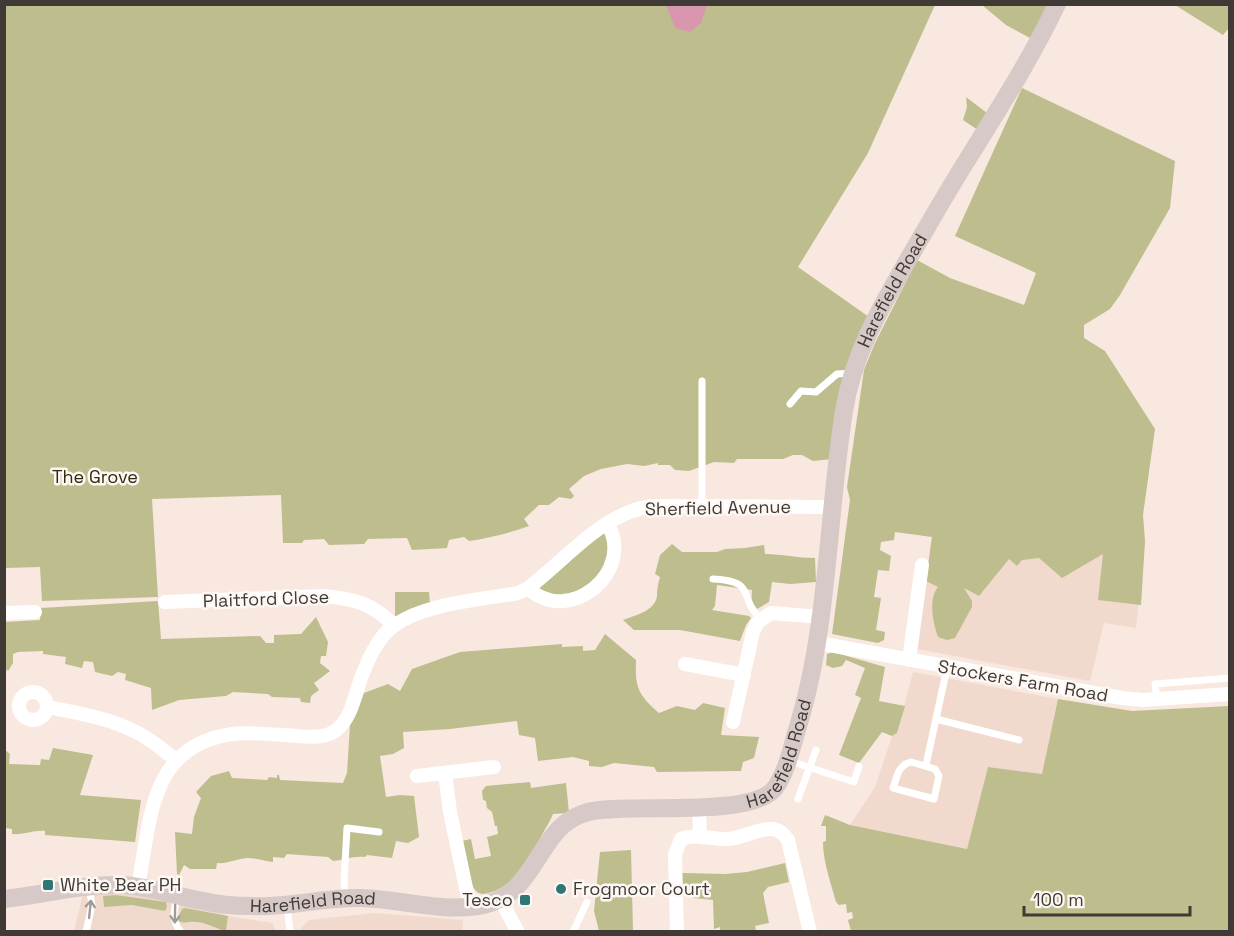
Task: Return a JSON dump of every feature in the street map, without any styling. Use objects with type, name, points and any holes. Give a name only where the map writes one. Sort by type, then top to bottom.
[{"type":"street","name":"Harefield Road","points":[[6,902],[89,886],[138,886],[204,902],[232,906],[287,905],[345,898],[470,907],[500,899],[509,894],[525,879],[559,828],[576,816],[612,809],[740,804],[764,798],[777,786],[809,687],[818,643],[832,507],[852,373],[864,341],[885,300],[947,192],[996,115],[1057,4]]},
{"type":"street","name":"Sherfield Avenue","points":[[138,886],[155,796],[164,776],[176,760],[206,741],[233,734],[322,736],[336,730],[349,711],[374,650],[394,625],[452,604],[518,593],[528,588],[607,523],[638,508],[652,506],[832,507]]},
{"type":"street","points":[[528,588],[539,598],[549,601],[587,595],[598,586],[611,565],[615,546],[613,533],[607,523]]},
{"type":"street","points":[[909,660],[922,565]]},
{"type":"street","name":"Plaitford Close","points":[[165,602],[333,597],[358,601],[371,606],[394,625]]},
{"type":"street","points":[[4,613],[34,612]]},
{"type":"street","points":[[734,722],[753,632],[761,619],[771,613],[781,612],[821,618]]},
{"type":"street","name":"Stockers Farm Road","points":[[818,643],[1122,699],[1230,694]]},
{"type":"street","points":[[684,664],[744,675]]},
{"type":"street","points":[[48,707],[126,727],[153,742],[176,760]]},
{"type":"street","points":[[417,776],[494,767]]},
{"type":"street","points":[[445,773],[450,812],[470,907]]},
{"type":"street","points":[[699,806],[700,837]]},
{"type":"street","points":[[677,932],[675,854],[681,839],[688,836],[715,840],[732,839],[769,829],[778,830],[788,840],[810,932]]},
{"type":"street","points":[[500,899],[518,932]]},
{"type":"lane","points":[[790,404],[801,391],[816,392],[837,374],[852,373]]},
{"type":"lane","points":[[702,381],[702,507]]},
{"type":"lane","points":[[713,579],[733,580],[740,584],[748,596],[750,607],[761,619]]},
{"type":"lane","points":[[926,765],[947,668]]},
{"type":"lane","points":[[1156,699],[1155,684],[1230,678]]},
{"type":"lane","points":[[936,719],[1019,740]]},
{"type":"lane","points":[[798,798],[816,750]]},
{"type":"lane","points":[[787,760],[854,782],[859,766]]},
{"type":"lane","points":[[905,763],[926,765],[935,769],[939,776],[934,799],[893,788],[900,767],[905,763]]},
{"type":"lane","points":[[345,898],[347,828],[379,832]]},
{"type":"lane","points":[[86,932],[92,905],[89,886]]},
{"type":"lane","points":[[177,895],[173,916],[181,932]]},
{"type":"lane","points":[[573,932],[587,902]]},
{"type":"lane","points":[[287,905],[290,932]]},
{"type":"shaded area","points":[[666,4],[707,5],[701,23],[690,32],[675,28]]},
{"type":"shaded area","points":[[942,469],[1145,541],[1136,628],[1104,623],[1090,681],[917,649]]},
{"type":"shaded area","points":[[913,672],[1058,699],[1042,775],[988,767],[967,849],[850,825],[875,787],[892,736],[897,733]]},
{"type":"shaded area","points":[[117,891],[206,909],[228,916],[272,923],[276,931],[74,932],[82,897],[90,893]]},
{"type":"shaded area","points":[[374,913],[463,920],[462,931],[302,931],[301,928],[309,920]]},
{"type":"green space","name":"The Grove","points":[[5,5],[935,5],[868,153],[798,267],[869,317],[832,459],[813,461],[802,455],[793,455],[783,459],[737,459],[734,463],[714,462],[689,471],[675,470],[670,465],[658,465],[658,463],[644,466],[627,464],[601,469],[584,476],[569,489],[574,496],[571,499],[559,497],[549,505],[539,505],[524,519],[529,526],[477,540],[469,541],[464,537],[449,540],[447,548],[412,550],[407,538],[368,539],[364,544],[329,545],[324,539],[304,540],[302,543],[283,543],[281,495],[152,499],[158,597],[42,601],[40,567],[5,568]]},
{"type":"green space","points":[[982,5],[1050,5],[1032,39],[1006,25]]},
{"type":"green space","points":[[1175,5],[1229,5],[1229,28],[1223,35]]},
{"type":"green space","points":[[1022,88],[1175,161],[1170,208],[1110,309],[1084,325],[1084,338],[1105,351],[1155,429],[1143,515],[1145,541],[1141,605],[1098,600],[1103,554],[1062,578],[1039,558],[1022,560],[1017,566],[1009,559],[979,596],[964,588],[972,601],[972,607],[955,638],[947,640],[938,637],[933,618],[932,604],[938,587],[926,581],[932,537],[895,532],[894,540],[881,542],[880,550],[891,556],[889,571],[878,570],[874,597],[881,598],[876,630],[885,632],[884,640],[878,643],[832,634],[850,500],[847,487],[864,370],[875,343],[917,260],[950,278],[1024,305],[1036,273],[955,236]]},
{"type":"green space","points":[[966,97],[987,113],[978,130],[963,120],[967,107]]},
{"type":"green space","points":[[602,533],[606,534],[610,547],[600,577],[572,594],[549,596],[539,589],[540,587]]},
{"type":"green space","points":[[672,544],[682,552],[717,552],[764,545],[765,554],[815,558],[816,582],[790,584],[772,582],[769,602],[757,609],[751,606],[752,590],[717,585],[715,606],[712,610],[751,618],[740,641],[680,630],[634,630],[623,620],[644,612],[653,605],[660,577],[655,574],[660,555]]},
{"type":"green space","points":[[395,592],[429,592],[430,606],[395,616]]},
{"type":"green space","points":[[158,601],[161,639],[260,636],[266,643],[274,643],[274,635],[301,634],[316,617],[328,642],[326,656],[321,656],[320,663],[330,671],[314,683],[319,690],[311,696],[310,703],[301,702],[300,698],[233,692],[226,696],[179,700],[152,710],[151,688],[125,680],[126,674],[118,672],[112,676],[95,672],[93,662],[84,661],[82,668],[65,664],[66,657],[43,654],[43,651],[18,652],[13,654],[13,663],[8,671],[5,669],[5,622],[40,620],[41,608]]},
{"type":"green space","points":[[605,634],[636,660],[639,690],[646,701],[659,713],[677,706],[695,710],[703,703],[725,708],[721,735],[759,737],[754,758],[743,762],[741,771],[657,772],[654,767],[614,763],[602,767],[589,766],[589,761],[573,757],[538,761],[535,738],[519,735],[517,721],[403,732],[404,748],[393,754],[380,756],[386,797],[414,796],[419,837],[408,843],[396,841],[392,858],[367,855],[333,861],[328,857],[287,854],[284,858],[273,857],[273,862],[247,858],[217,863],[216,869],[190,869],[184,865],[179,875],[177,874],[175,832],[192,834],[194,817],[201,798],[196,792],[211,776],[229,771],[232,778],[267,780],[269,777],[277,778],[279,775],[280,780],[343,783],[347,773],[350,725],[364,693],[388,684],[400,691],[412,669],[460,652],[562,644],[562,647],[583,646],[583,651],[595,650]]},
{"type":"green space","points":[[833,652],[885,667],[879,701],[905,706],[897,733],[892,736],[882,732],[859,763],[839,755],[861,698],[855,695],[865,668],[846,660],[842,666],[833,668],[826,665],[827,654]]},
{"type":"green space","points":[[1058,699],[1132,711],[1229,706],[1229,931],[851,931],[848,920],[853,918],[852,912],[847,913],[846,904],[839,905],[836,902],[826,865],[823,842],[826,841],[826,826],[821,826],[825,815],[850,825],[967,849],[988,767],[1042,774]]},
{"type":"green space","points":[[53,748],[93,755],[80,795],[141,800],[135,842],[45,835],[45,831],[12,834],[12,829],[5,828],[4,749],[10,754],[9,764],[40,765],[41,759],[49,760]]},
{"type":"green space","points":[[530,782],[531,788],[566,783],[569,813],[553,814],[527,862],[515,877],[499,889],[479,893],[473,888],[471,882],[462,841],[471,839],[475,859],[491,856],[487,837],[498,834],[497,826],[495,826],[492,812],[483,800],[482,791],[486,786]]},
{"type":"green space","points":[[631,850],[633,931],[599,931],[594,911],[600,852]]},
{"type":"green space","points":[[785,863],[789,882],[768,887],[763,893],[769,923],[755,926],[756,931],[720,931],[720,927],[714,929],[713,900],[694,898],[693,894],[682,894],[681,873],[747,872]]},
{"type":"green space","points":[[116,895],[166,902],[167,907],[165,911],[132,905],[104,907],[103,896]]},
{"type":"green space","points":[[182,909],[228,916],[226,931],[201,923],[184,923],[177,920]]},
{"type":"place","name":"White Bear PH","points":[[48,885]]},
{"type":"place","name":"Frogmoor Court","points":[[561,889]]},
{"type":"place","name":"Tesco","points":[[525,900]]}]
